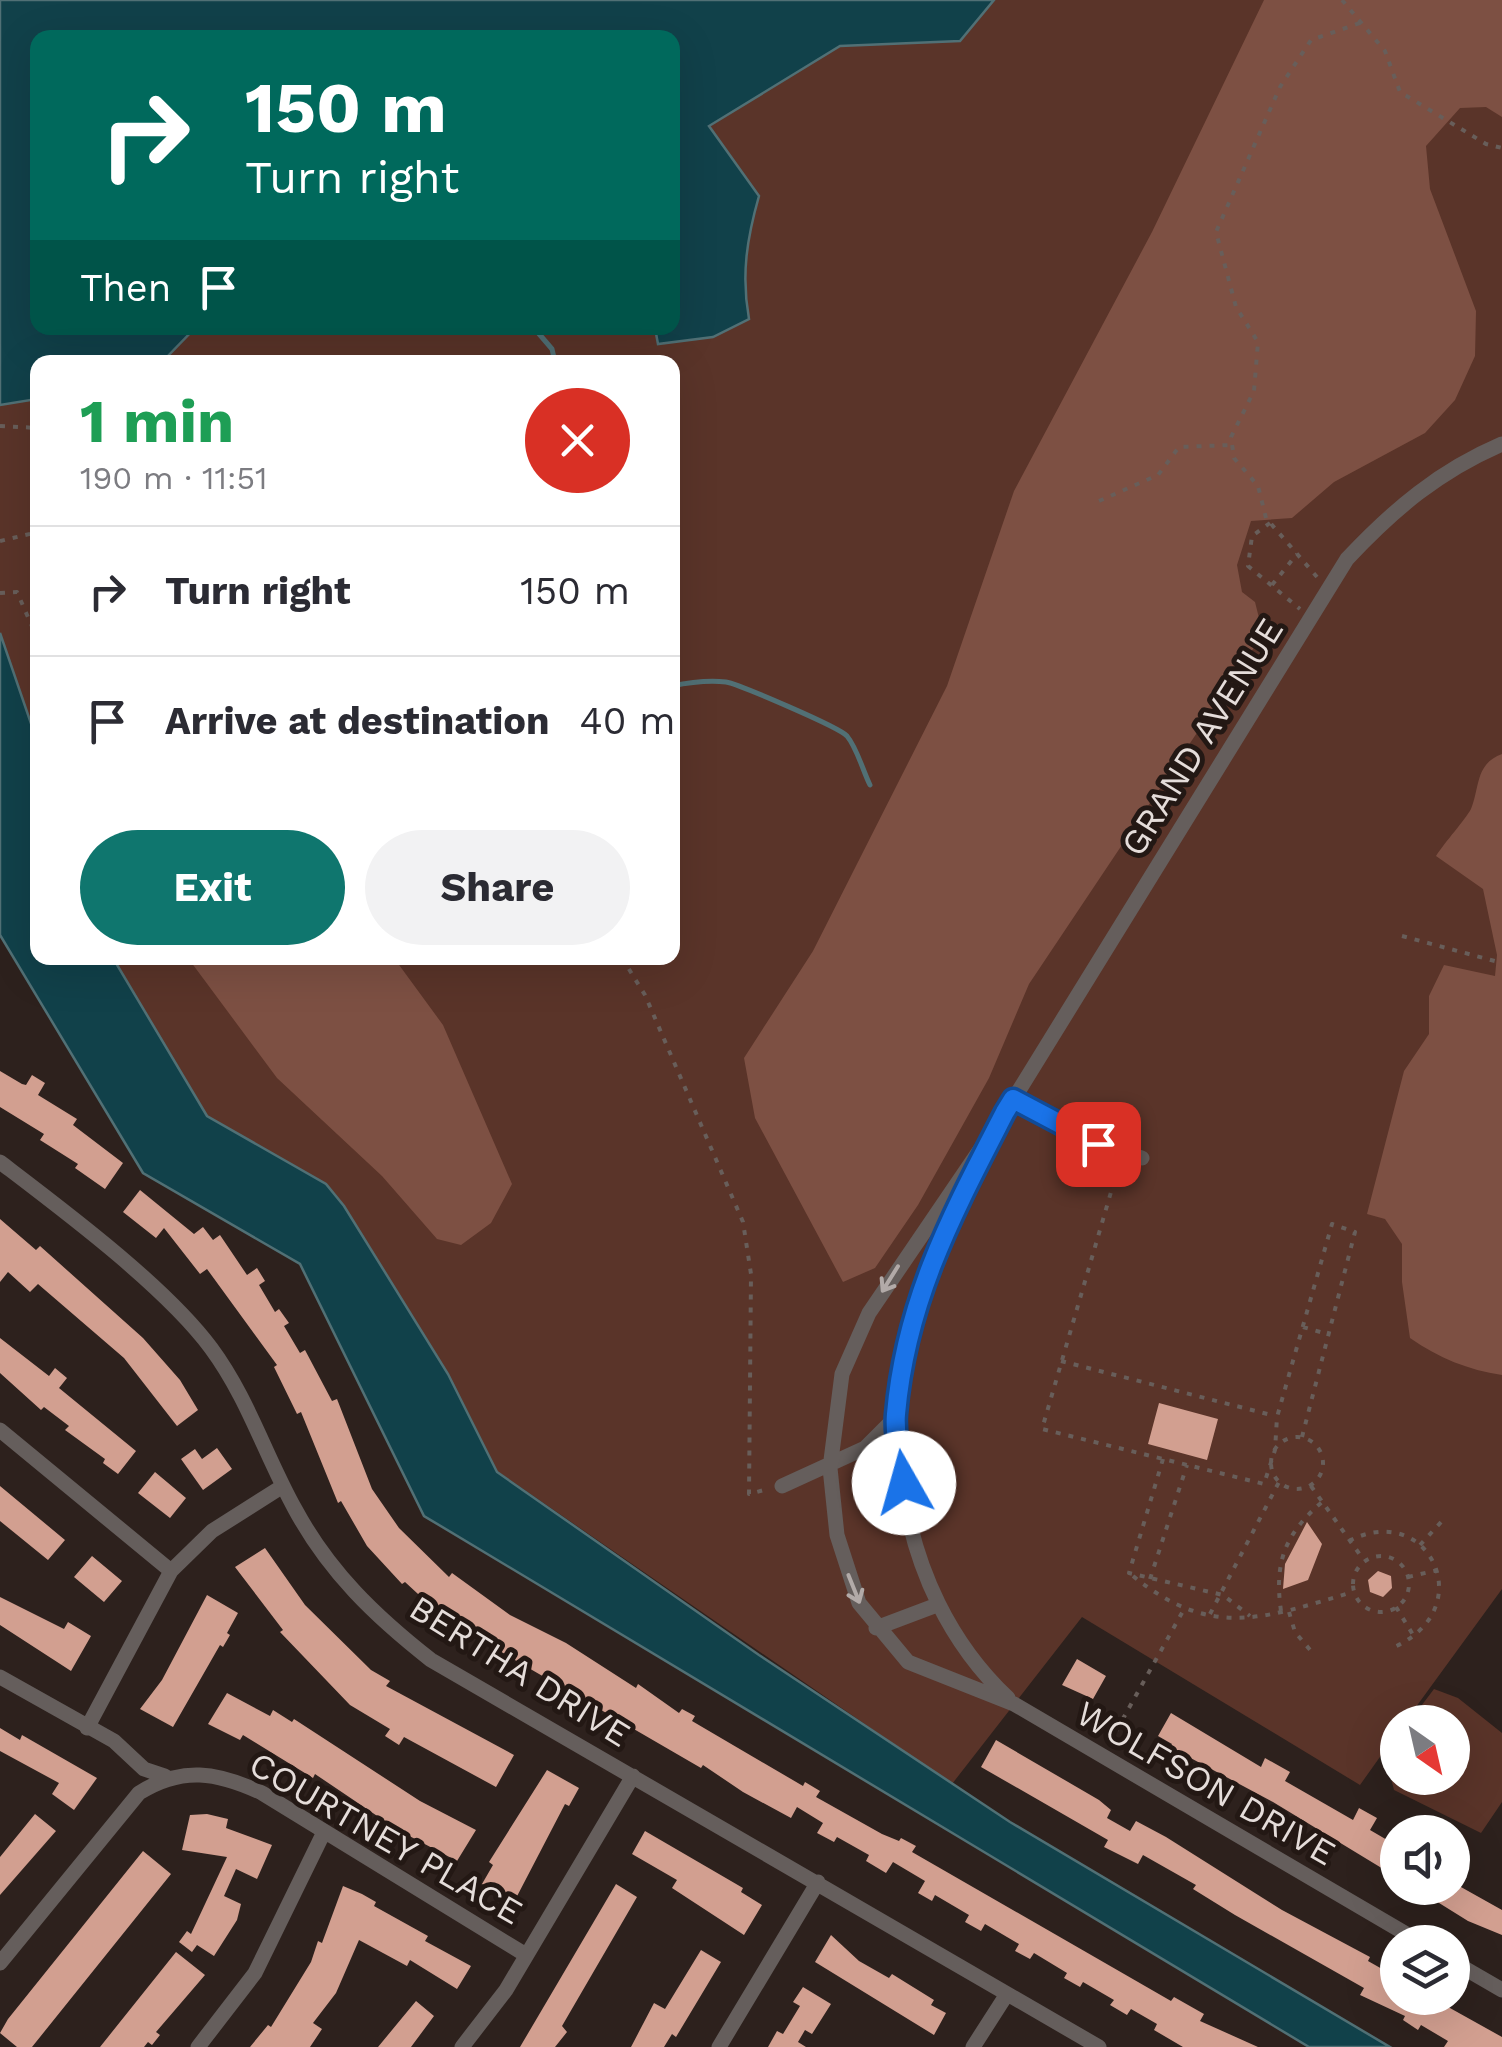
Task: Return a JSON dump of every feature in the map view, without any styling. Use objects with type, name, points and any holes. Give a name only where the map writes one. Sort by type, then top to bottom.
[{"type":"street","name":"GRAND AVENUE","points":[[1009,1106],[1347,559],[1420,489],[1456,464],[1502,444]]},
{"type":"street","points":[[1009,1106],[1073,1135],[1142,1158]]},
{"type":"street","name":"WOLFSON DRIVE","points":[[1009,1106],[930,1260],[909,1339],[895,1418],[914,1542],[937,1605],[973,1665],[1014,1704]]},
{"type":"street","name":"WOLFSON DRIVE","points":[[1009,1106],[868,1313],[842,1374],[830,1468],[836,1535],[859,1603],[908,1662],[1014,1704],[1100,1758],[1390,1925]]},
{"type":"street","name":"BERTHA DRIVE","points":[[0,1162],[160,1294],[208,1344],[257,1425],[283,1486],[330,1567],[376,1616],[431,1660],[1099,2047]]},
{"type":"street","points":[[782,1486],[830,1468],[865,1448],[895,1418]]},
{"type":"street","points":[[0,1430],[171,1571]]},
{"type":"street","points":[[87,1728],[171,1571],[212,1531],[283,1486]]},
{"type":"street","points":[[876,1628],[937,1605]]},
{"type":"street","points":[[0,1677],[114,1741],[144,1768],[165,1776]]},
{"type":"street","points":[[2,1956],[139,1793],[165,1776]]},
{"type":"street","name":"COURTNEY PLACE","points":[[165,1776],[233,1779],[526,1954]]},
{"type":"street","points":[[462,2047],[506,1990],[633,1776]]},
{"type":"street","points":[[198,2047],[255,1973],[324,1832]]},
{"type":"street","points":[[719,2047],[818,1882]]},
{"type":"street","points":[[1470,1972],[1502,1990]]},
{"type":"street","points":[[974,2047],[1007,1994]]},
{"type":"path","points":[[1342,0],[1385,51],[1400,92],[1486,144],[1502,148]]},
{"type":"path","points":[[1328,590],[1270,523],[1258,486],[1234,458],[1231,437],[1254,391],[1258,342],[1236,307],[1216,232],[1280,87],[1311,40],[1360,23]]},
{"type":"path","points":[[0,426],[30,428]]},
{"type":"path","points":[[1099,501],[1158,474],[1179,447],[1232,445]]},
{"type":"path","points":[[1270,523],[1252,536],[1248,566],[1311,618]]},
{"type":"path","points":[[0,541],[30,534]]},
{"type":"path","points":[[1272,585],[1297,554]]},
{"type":"path","points":[[0,593],[17,592],[30,622]]},
{"type":"path","points":[[1402,936],[1502,963]]},
{"type":"path","points":[[626,965],[645,994],[738,1204],[751,1274],[749,1494],[782,1486]]},
{"type":"path","points":[[1122,1154],[1042,1429],[1264,1484],[1273,1496]]},
{"type":"path","points":[[1264,1484],[1275,1450],[1277,1417],[1332,1224],[1355,1232],[1302,1436]]},
{"type":"path","points":[[1302,1326],[1327,1334]]},
{"type":"path","points":[[1062,1361],[1277,1417]]},
{"type":"path","points":[[1275,1450],[1287,1439],[1302,1436]]},
{"type":"path","points":[[1278,1482],[1294,1490],[1311,1486],[1322,1472],[1322,1456],[1302,1436]]},
{"type":"path","points":[[1129,1573],[1163,1459]]},
{"type":"path","points":[[1210,1614],[1273,1496],[1278,1482],[1272,1459]]},
{"type":"path","points":[[1150,1578],[1187,1466]]},
{"type":"path","points":[[1311,1486],[1364,1561]]},
{"type":"path","points":[[1281,1612],[1277,1582],[1282,1550],[1298,1523],[1322,1502]]},
{"type":"path","points":[[1420,1545],[1443,1520]]},
{"type":"path","points":[[1349,1540],[1380,1531],[1400,1534],[1420,1545],[1438,1570],[1436,1610],[1415,1638],[1392,1648]]},
{"type":"path","points":[[1390,1558],[1408,1576],[1406,1596],[1396,1607],[1374,1612],[1353,1592],[1354,1575],[1364,1561],[1390,1558]]},
{"type":"path","points":[[1408,1576],[1438,1570]]},
{"type":"path","points":[[1129,1573],[1223,1595],[1250,1616]]},
{"type":"path","points":[[1129,1573],[1183,1611],[1210,1614],[1250,1616],[1281,1612],[1353,1592]]},
{"type":"path","points":[[1396,1607],[1415,1638]]},
{"type":"path","points":[[1288,1610],[1296,1632],[1310,1651]]},
{"type":"path","points":[[1100,1758],[1183,1611]]},
{"type":"shaded area","points":[[994,0],[1502,0],[1502,1589],[1417,1705],[1380,1705],[1380,1757],[1360,1785],[1082,1617],[952,1784],[497,1471],[428,1342],[344,1206],[326,1184],[207,1116],[117,965],[680,965],[680,355],[169,355],[188,335],[657,335],[659,343],[713,337],[749,319],[746,257],[759,196],[708,127],[840,46],[959,41]]},
{"type":"shaded area","points":[[1264,0],[1502,0],[1502,117],[1486,107],[1460,108],[1426,146],[1430,189],[1476,311],[1475,356],[1455,400],[1425,433],[1334,482],[1292,518],[1251,521],[1237,565],[1242,592],[1255,602],[1263,634],[1029,984],[989,1078],[918,1205],[875,1268],[843,1282],[755,1118],[744,1058],[813,951],[947,686],[1014,491],[1152,232]]},
{"type":"shaded area","points":[[30,400],[30,721],[0,633],[0,405]]},
{"type":"shaded area","points":[[1502,754],[1502,1375],[1454,1362],[1410,1338],[1402,1282],[1402,1244],[1385,1219],[1367,1214],[1404,1071],[1429,1034],[1429,996],[1444,965],[1495,976],[1497,955],[1483,889],[1436,856],[1471,809],[1483,770]]},
{"type":"shaded area","points":[[193,965],[399,965],[443,1025],[512,1184],[491,1223],[461,1245],[437,1239],[382,1176],[277,1078]]},
{"type":"shaded area","points":[[1434,1689],[1467,1705],[1422,1705]]},
{"type":"shaded area","points":[[1470,1708],[1502,1733],[1502,1802],[1481,1833],[1470,1828],[1470,1815],[1445,1815],[1404,1795],[1470,1795]]},
{"type":"water","points":[[0,0],[994,0],[960,41],[840,46],[709,126],[759,196],[746,257],[749,319],[713,337],[658,344],[656,335],[680,335],[680,30],[30,30],[30,335],[188,335],[169,355],[30,355],[30,400],[0,405]]},
{"type":"water","points":[[0,633],[30,721],[30,965],[117,965],[207,1116],[326,1184],[344,1206],[448,1374],[497,1472],[759,1655],[1010,1822],[1390,2047],[1309,2047],[424,1516],[300,1264],[143,1173],[0,935]]},
{"type":"building","points":[[0,1071],[22,1084],[26,1085],[32,1075],[45,1083],[38,1095],[77,1119],[73,1125],[123,1163],[105,1189],[75,1168],[78,1164],[40,1140],[44,1134],[0,1107]]},
{"type":"building","points":[[140,1190],[194,1234],[203,1227],[213,1240],[220,1235],[247,1275],[257,1268],[265,1281],[259,1285],[275,1312],[279,1309],[289,1323],[284,1326],[300,1353],[305,1350],[332,1401],[337,1399],[372,1489],[399,1528],[449,1577],[452,1573],[510,1615],[566,1643],[636,1688],[638,1684],[679,1713],[682,1709],[695,1716],[692,1721],[803,1786],[805,1782],[820,1791],[816,1797],[882,1834],[916,1846],[912,1852],[1171,2001],[1174,1997],[1204,2014],[1200,2021],[1258,2047],[1183,2047],[1154,2030],[1157,2024],[1131,2009],[1127,2015],[1110,2005],[1114,2000],[1083,1982],[1080,1987],[1064,1978],[1067,1973],[1034,1953],[1030,1959],[1015,1951],[1019,1944],[985,1924],[981,1931],[965,1922],[969,1915],[935,1895],[932,1901],[918,1893],[925,1881],[893,1862],[886,1873],[866,1861],[869,1855],[837,1837],[834,1842],[817,1833],[823,1823],[797,1807],[791,1818],[465,1631],[445,1614],[443,1617],[405,1582],[402,1584],[367,1546],[341,1501],[338,1503],[301,1412],[297,1414],[274,1367],[277,1365],[207,1269],[200,1274],[164,1228],[156,1238],[123,1212]]},
{"type":"building","points":[[0,1219],[36,1250],[40,1246],[143,1338],[180,1380],[198,1410],[177,1426],[124,1358],[38,1284],[30,1292],[8,1272],[0,1282]]},
{"type":"building","points":[[0,1338],[49,1376],[55,1368],[67,1378],[59,1388],[136,1451],[118,1474],[103,1463],[105,1459],[65,1430],[69,1426],[44,1407],[41,1410],[0,1373]]},
{"type":"building","points":[[1159,1403],[1218,1419],[1207,1460],[1148,1444]]},
{"type":"building","points":[[217,1448],[232,1469],[203,1490],[181,1459],[195,1449],[202,1459]]},
{"type":"building","points":[[155,1472],[186,1498],[170,1518],[138,1493]]},
{"type":"building","points":[[0,1486],[65,1540],[48,1560],[0,1521]]},
{"type":"building","points":[[1307,1522],[1322,1544],[1308,1580],[1283,1589],[1285,1564]]},
{"type":"building","points":[[265,1548],[305,1605],[371,1670],[390,1681],[386,1686],[514,1755],[496,1787],[404,1737],[399,1745],[385,1736],[390,1729],[350,1705],[280,1632],[283,1630],[235,1567]]},
{"type":"building","points":[[92,1556],[122,1581],[104,1602],[74,1577]]},
{"type":"building","points":[[1378,1571],[1391,1576],[1392,1588],[1383,1597],[1370,1592],[1368,1580]]},
{"type":"building","points":[[207,1595],[238,1613],[227,1633],[230,1635],[223,1647],[220,1645],[173,1727],[140,1709],[162,1680]]},
{"type":"building","points":[[0,1597],[64,1629],[68,1622],[91,1636],[71,1671],[0,1625]]},
{"type":"building","points":[[1077,1659],[1106,1676],[1093,1699],[1062,1685]]},
{"type":"building","points":[[227,1693],[270,1716],[273,1710],[292,1722],[294,1719],[420,1801],[476,1830],[457,1861],[398,1830],[315,1774],[313,1778],[243,1735],[240,1740],[208,1724]]},
{"type":"building","points":[[1171,1713],[1261,1767],[1265,1758],[1290,1772],[1285,1781],[1353,1820],[1359,1808],[1377,1818],[1370,1830],[1380,1836],[1380,1867],[1273,1802],[1170,1747],[1172,1744],[1158,1736]]},
{"type":"building","points":[[0,1728],[20,1740],[22,1735],[97,1778],[74,1810],[52,1794],[59,1783],[0,1751]]},
{"type":"building","points":[[996,1740],[1099,1800],[1111,1810],[1107,1818],[1130,1831],[1136,1821],[1282,1910],[1370,1957],[1368,1961],[1380,1968],[1380,2004],[1360,1995],[1364,1988],[1193,1889],[1196,1885],[1143,1855],[1138,1864],[1104,1847],[1108,1840],[981,1767]]},
{"type":"building","points":[[547,1770],[579,1788],[569,1806],[565,1804],[514,1902],[482,1884],[493,1865],[489,1862]]},
{"type":"building","points":[[35,1814],[56,1831],[0,1895],[0,1857]]},
{"type":"building","points":[[190,1815],[228,1819],[226,1828],[272,1845],[257,1879],[236,1869],[224,1896],[241,1904],[237,1920],[214,1956],[197,1945],[192,1952],[179,1942],[187,1931],[191,1934],[227,1857],[182,1850]]},
{"type":"building","points":[[645,1831],[743,1888],[741,1892],[762,1905],[744,1935],[672,1888],[677,1880],[632,1854]]},
{"type":"building","points":[[143,1851],[171,1874],[32,2047],[17,2047],[0,2033],[8,2019]]},
{"type":"building","points":[[616,1884],[637,1897],[562,2026],[567,2032],[555,2047],[520,2047]]},
{"type":"building","points":[[343,1886],[376,1902],[374,1906],[428,1936],[425,1941],[471,1966],[457,1989],[410,1960],[407,1966],[359,1940],[336,1993],[313,2023],[322,2029],[310,2047],[250,2047],[268,2025],[271,2027],[311,1962],[318,1941],[322,1943]]},
{"type":"building","points":[[1470,1892],[1502,1910],[1502,1935],[1442,1905],[1470,1905]]},
{"type":"building","points":[[831,1935],[859,1961],[889,1978],[892,1974],[934,2000],[931,2005],[946,2013],[934,2035],[815,1962]]},
{"type":"building","points":[[701,1950],[721,1962],[676,2037],[672,2034],[664,2047],[631,2047],[654,2003],[665,2009]]},
{"type":"building","points":[[176,1952],[205,1975],[156,2032],[160,2035],[152,2045],[148,2042],[144,2047],[100,2047]]},
{"type":"building","points":[[803,1987],[831,2004],[812,2034],[805,2030],[798,2042],[806,2047],[768,2047],[777,2031],[783,2034],[800,2006],[793,2002]]},
{"type":"building","points":[[416,2001],[434,2016],[411,2047],[378,2047]]},
{"type":"building","points":[[1463,2015],[1502,2037],[1502,2047],[1444,2047],[1448,2041],[1421,2025],[1418,2030],[1403,2020],[1405,2016]]},
{"type":"waterway","points":[[540,335],[553,355]]},
{"type":"waterway","points":[[680,685],[726,682],[826,724],[851,741],[870,785]]},
{"type":"route","points":[[904,1483],[895,1418],[909,1339],[930,1260],[1005,1112],[1013,1099],[1073,1135],[1098,1144]]}]
